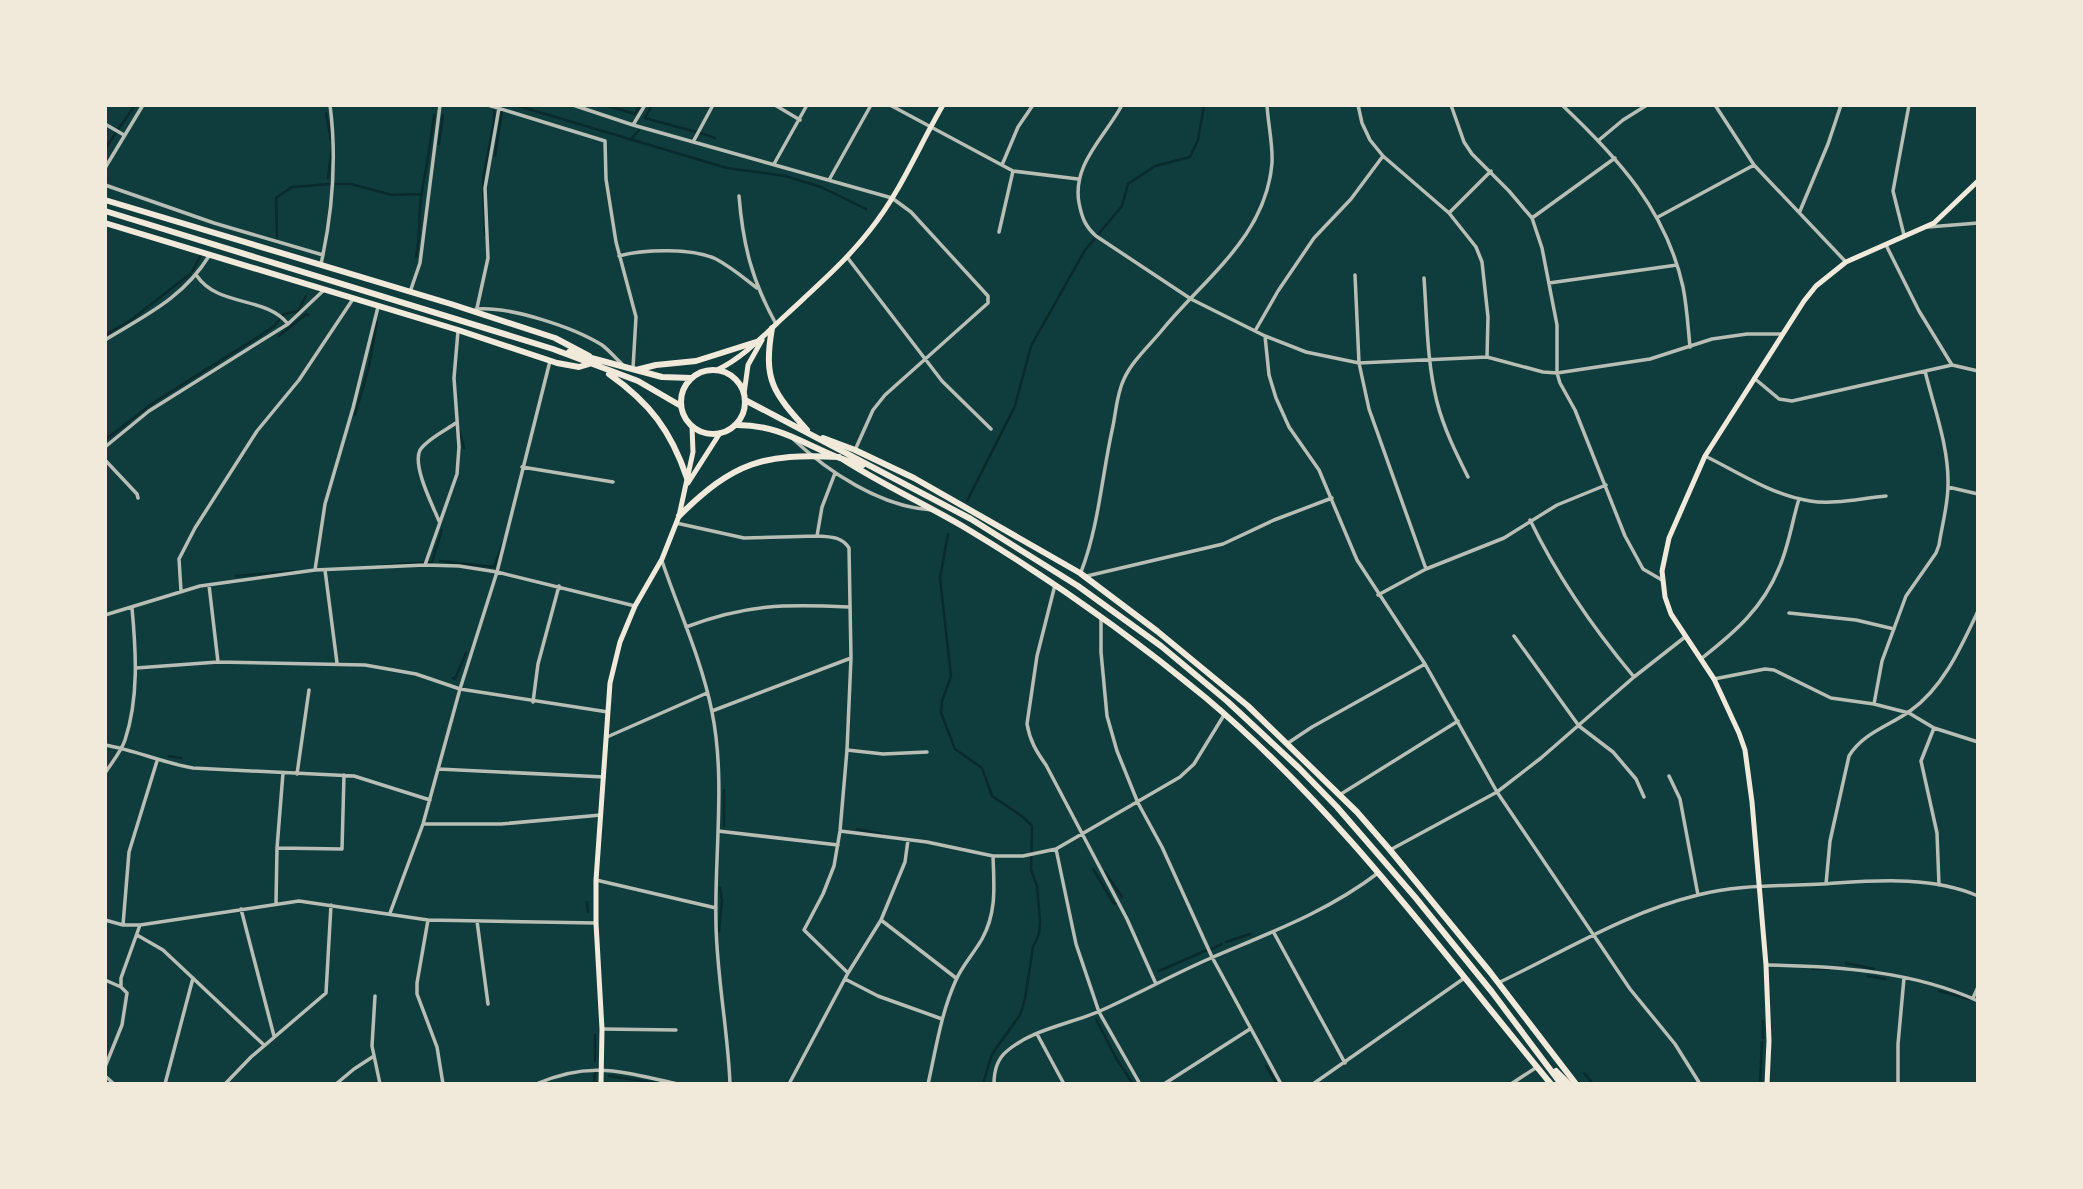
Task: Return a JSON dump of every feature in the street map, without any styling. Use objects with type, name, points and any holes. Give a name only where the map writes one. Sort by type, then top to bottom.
[{"type":"main road","points":[[720,433],[702,432],[692,427],[684,418],[681,406],[683,389],[691,378],[703,371],[717,370],[732,363],[847,257],[872,228],[892,198],[943,105]]},
{"type":"main road","points":[[1767,1084],[1769,1041],[1766,965],[1745,750],[1740,733],[1714,679],[1671,614],[1665,597],[1662,563],[1669,538],[1705,456],[1781,334],[1816,286],[1846,262],[1927,228],[1978,181]]},
{"type":"main road","points":[[105,200],[321,264],[555,338],[632,390],[652,411],[674,444],[686,482]]},
{"type":"main road","points":[[105,211],[589,360],[662,377],[691,378]]},
{"type":"main road","points":[[105,223],[458,330],[550,361],[574,366],[589,360]]},
{"type":"main road","points":[[774,326],[768,357],[771,383],[782,403],[811,434],[855,450],[977,512],[1083,575],[1192,660],[1288,743],[1390,850],[1576,1084]]},
{"type":"main road","points":[[736,425],[742,415],[748,365],[763,337]]},
{"type":"main road","points":[[631,369],[696,361],[756,342]]},
{"type":"main road","points":[[602,369],[638,381],[681,406]]},
{"type":"main road","points":[[717,370],[731,375],[745,397],[857,458],[865,465]]},
{"type":"main road","points":[[686,482],[720,433],[736,425],[763,426],[785,432],[839,457],[901,494],[965,527],[1055,585],[1163,664],[1224,715],[1311,797],[1380,872],[1551,1084]]},
{"type":"main road","points":[[601,1084],[596,880],[610,683],[620,642],[635,606],[662,559],[677,519],[693,452],[692,427]]},
{"type":"main road","points":[[677,519],[699,496],[723,478],[747,465],[788,456],[839,457],[865,465],[971,519],[1078,586],[1161,646],[1227,701],[1299,768],[1345,816],[1415,897],[1561,1084]]},
{"type":"main road","points":[[1547,1063],[1569,1084]]},
{"type":"street","points":[[105,168],[142,105]]},
{"type":"street","points":[[321,264],[334,172],[330,105]]},
{"type":"street","points":[[410,292],[420,263],[440,105]]},
{"type":"street","points":[[488,105],[605,141],[606,179],[619,256],[636,317],[631,369]]},
{"type":"street","points":[[633,125],[645,105]]},
{"type":"street","points":[[693,142],[713,105]]},
{"type":"street","points":[[775,105],[800,120]]},
{"type":"street","points":[[774,164],[807,105]]},
{"type":"street","points":[[829,181],[871,105]]},
{"type":"street","points":[[890,105],[1013,171],[1078,179]]},
{"type":"street","points":[[1002,166],[1018,127],[1033,105]]},
{"type":"street","points":[[1122,105],[1087,159],[1078,179],[1077,194],[1087,227],[1096,236],[1191,299],[1265,336],[1306,352],[1359,363],[1487,358],[1557,373],[1650,359],[1712,339],[1748,334],[1781,334]]},
{"type":"street","points":[[1267,105],[1271,174],[1260,211],[1248,234],[1204,287],[1170,321],[1124,378],[1083,575],[1223,544],[1274,520],[1332,498]]},
{"type":"street","points":[[1358,105],[1370,140],[1383,156],[1449,213],[1476,247],[1482,262],[1488,317],[1487,358]]},
{"type":"street","points":[[1451,105],[1464,142],[1532,218],[1542,248],[1557,325],[1557,373],[1560,383],[1638,562],[1648,573],[1662,579]]},
{"type":"street","points":[[1562,105],[1615,158],[1658,217],[1677,265],[1683,289],[1690,347]]},
{"type":"street","points":[[1599,140],[1647,105]]},
{"type":"street","points":[[1715,105],[1754,165],[1846,262]]},
{"type":"street","points":[[1800,212],[1828,144],[1840,105]]},
{"type":"street","points":[[1905,237],[1893,191],[1909,105]]},
{"type":"street","points":[[577,106],[633,125],[892,198],[906,208],[943,246],[989,300],[879,402],[855,450]]},
{"type":"street","points":[[477,308],[488,258],[485,188],[499,108]]},
{"type":"street","points":[[105,124],[124,135]]},
{"type":"street","points":[[1255,331],[1314,238],[1351,199],[1383,156]]},
{"type":"street","points":[[1532,218],[1615,158]]},
{"type":"street","points":[[1658,217],[1754,165]]},
{"type":"street","points":[[999,232],[1013,171]]},
{"type":"street","points":[[1449,213],[1490,171]]},
{"type":"street","points":[[105,186],[214,223],[323,255]]},
{"type":"street","points":[[739,196],[746,254],[774,326]]},
{"type":"street","points":[[1927,228],[1978,223]]},
{"type":"street","points":[[1886,245],[1919,311],[1952,365]]},
{"type":"street","points":[[619,256],[656,251],[709,256],[757,288]]},
{"type":"street","points":[[105,340],[159,308],[197,276],[209,256]]},
{"type":"street","points":[[847,257],[942,381],[991,429]]},
{"type":"street","points":[[1549,283],[1677,265]]},
{"type":"street","points":[[1355,275],[1359,363],[1369,409],[1426,569]]},
{"type":"street","points":[[197,276],[207,289],[277,312],[288,324]]},
{"type":"street","points":[[1424,278],[1430,359],[1437,401],[1453,448],[1468,477]]},
{"type":"street","points":[[105,447],[149,411],[288,324],[324,290]]},
{"type":"street","points":[[181,591],[179,559],[195,527],[257,431],[299,380],[353,299]]},
{"type":"street","points":[[315,570],[325,504],[378,307]]},
{"type":"street","points":[[469,311],[477,308],[511,311],[550,322],[603,346],[631,369]]},
{"type":"street","points":[[425,565],[457,474],[454,378],[458,330]]},
{"type":"street","points":[[1265,336],[1269,375],[1276,398],[1289,427],[1319,470],[1357,560],[1425,664],[1497,792],[1630,989],[1675,1044],[1700,1084]]},
{"type":"street","points":[[390,913],[423,824],[460,689],[497,572],[550,361]]},
{"type":"street","points":[[1754,378],[1779,399],[1792,401],[1952,365],[1978,371]]},
{"type":"street","points":[[1874,704],[1882,661],[1906,596],[1936,553],[1948,487],[1943,442],[1924,371]]},
{"type":"street","points":[[440,523],[427,492],[419,458],[420,451],[426,443],[456,423]]},
{"type":"street","points":[[785,432],[810,456],[835,473],[893,503],[912,509],[933,510]]},
{"type":"street","points":[[1705,456],[1798,499],[1813,502],[1886,496]]},
{"type":"street","points":[[105,460],[138,498]]},
{"type":"street","points":[[522,467],[613,482]]},
{"type":"street","points":[[817,536],[822,507],[835,473]]},
{"type":"street","points":[[1378,595],[1426,569],[1504,538],[1557,505],[1606,485]]},
{"type":"street","points":[[1948,487],[1978,494]]},
{"type":"street","points":[[1702,658],[1753,614],[1779,569],[1798,499]]},
{"type":"street","points":[[677,519],[744,538],[838,538],[849,548],[851,658],[840,831],[834,866],[804,930],[848,972]]},
{"type":"street","points":[[1530,520],[1577,604],[1634,677]]},
{"type":"street","points":[[662,559],[707,693],[716,733],[717,957],[728,1042],[730,1084]]},
{"type":"street","points":[[105,615],[209,585],[315,570],[425,565],[460,566],[497,572],[635,606]]},
{"type":"street","points":[[326,570],[337,663]]},
{"type":"street","points":[[209,585],[218,662]]},
{"type":"street","points":[[1055,585],[1037,656],[1027,724],[1033,747],[1046,765],[1127,919],[1156,984]]},
{"type":"street","points":[[533,702],[538,664],[559,586]]},
{"type":"street","points":[[686,627],[719,615],[755,607],[795,604],[849,607]]},
{"type":"street","points":[[105,773],[126,737],[132,705],[135,668],[132,608]]},
{"type":"street","points":[[1826,884],[1830,842],[1849,756],[1855,747],[1886,724],[1909,713],[1938,684],[1963,643],[1978,611]]},
{"type":"street","points":[[1789,613],[1856,620],[1894,629]]},
{"type":"street","points":[[1101,619],[1107,716],[1117,751],[1138,803],[1162,847],[1212,957],[1282,1084]]},
{"type":"street","points":[[1514,636],[1579,726],[1613,752],[1636,779],[1644,797]]},
{"type":"street","points":[[1390,850],[1497,792],[1686,637]]},
{"type":"street","points":[[712,711],[851,658]]},
{"type":"street","points":[[135,668],[218,662],[365,665],[416,674],[460,689],[608,712]]},
{"type":"street","points":[[1288,743],[1425,664]]},
{"type":"street","points":[[1714,679],[1765,669],[1774,670],[1831,698],[1874,704],[1909,713],[1934,728],[1978,742]]},
{"type":"street","points":[[297,774],[309,690]]},
{"type":"street","points":[[607,737],[707,693]]},
{"type":"street","points":[[840,831],[993,856],[1023,856],[1056,849],[1180,777],[1194,764],[1224,715]]},
{"type":"street","points":[[1339,796],[1458,721]]},
{"type":"street","points":[[1934,728],[1921,761],[1937,833],[1938,885]]},
{"type":"street","points":[[105,745],[193,768],[344,775],[381,783],[430,800]]},
{"type":"street","points":[[847,750],[883,754],[927,752]]},
{"type":"street","points":[[124,925],[128,852],[157,760]]},
{"type":"street","points":[[438,769],[604,777]]},
{"type":"street","points":[[276,904],[283,773]]},
{"type":"street","points":[[277,848],[342,849],[344,775]]},
{"type":"street","points":[[1669,776],[1680,799],[1698,895]]},
{"type":"street","points":[[423,824],[501,824],[601,815]]},
{"type":"street","points":[[718,831],[838,845]]},
{"type":"street","points":[[789,1084],[848,972],[881,920],[905,862],[908,840]]},
{"type":"street","points":[[1056,849],[1076,944],[1099,1012],[1140,1084]]},
{"type":"street","points":[[928,1084],[942,1019],[956,978],[981,940],[991,919],[994,903],[993,856]]},
{"type":"street","points":[[994,1084],[994,1073],[1006,1052],[1037,1034],[1099,1012],[1212,957],[1274,933],[1336,902],[1380,872]]},
{"type":"street","points":[[596,880],[716,908]]},
{"type":"street","points":[[1498,983],[1594,936],[1658,908],[1698,895],[1758,886],[1897,882],[1938,885],[1978,896]]},
{"type":"street","points":[[105,920],[124,925],[140,925],[299,901],[428,920],[596,923]]},
{"type":"street","points":[[225,1084],[264,1045],[326,993],[331,904]]},
{"type":"street","points":[[241,909],[274,1036]]},
{"type":"street","points":[[428,920],[417,994],[437,1047],[443,1084]]},
{"type":"street","points":[[881,920],[956,978]]},
{"type":"street","points":[[477,921],[488,1004]]},
{"type":"street","points":[[121,987],[121,978],[140,925]]},
{"type":"street","points":[[1274,933],[1345,1063]]},
{"type":"street","points":[[137,935],[163,950],[264,1045]]},
{"type":"street","points":[[1766,965],[1821,966],[1904,978],[1978,1001]]},
{"type":"street","points":[[164,1084],[193,978]]},
{"type":"street","points":[[1313,1084],[1465,978]]},
{"type":"street","points":[[1898,1084],[1898,1044],[1904,978]]},
{"type":"street","points":[[845,979],[912,1010],[942,1019]]},
{"type":"street","points":[[105,980],[121,987],[127,993],[122,1025],[105,1067]]},
{"type":"street","points":[[1973,998],[1978,987]]},
{"type":"street","points":[[374,996],[372,1026],[380,1084]]},
{"type":"street","points":[[601,1028],[676,1030]]},
{"type":"street","points":[[1164,1084],[1250,1029]]},
{"type":"street","points":[[1037,1034],[1064,1084]]},
{"type":"street","points":[[336,1084],[374,1055]]},
{"type":"street","points":[[1511,1084],[1536,1067]]},
{"type":"street","points":[[536,1084],[567,1072],[601,1069],[678,1084]]},
{"type":"street","points":[[105,1076],[114,1084]]},
{"type":"waterway","points":[[105,149],[135,105]]},
{"type":"waterway","points":[[485,235],[483,179],[494,122],[494,105]]},
{"type":"waterway","points":[[495,156],[503,105]]},
{"type":"waterway","points":[[515,105],[727,168],[785,176],[821,187],[866,209]]},
{"type":"waterway","points":[[604,105],[635,114],[640,105]]},
{"type":"waterway","points":[[652,105],[645,118],[696,132]]},
{"type":"waterway","points":[[967,501],[1015,406],[1031,346],[1085,250],[1122,206],[1128,184],[1155,166],[1190,157],[1198,140],[1204,105]]},
{"type":"waterway","points":[[326,113],[331,140]]},
{"type":"waterway","points":[[416,257],[421,199],[434,115]]},
{"type":"waterway","points":[[439,144],[443,115]]},
{"type":"waterway","points":[[631,139],[639,130]]},
{"type":"waterway","points":[[700,133],[715,138]]},
{"type":"waterway","points":[[328,178],[332,146]]},
{"type":"waterway","points":[[277,238],[276,198],[292,187],[331,184]]},
{"type":"waterway","points":[[336,184],[351,184],[392,195],[421,194]]},
{"type":"waterway","points":[[192,272],[201,255]]},
{"type":"waterway","points":[[105,335],[131,320],[190,274]]},
{"type":"waterway","points":[[105,440],[153,403],[274,326],[284,314],[298,311],[306,296]]},
{"type":"waterway","points":[[279,336],[308,315]]},
{"type":"waterway","points":[[355,415],[369,366],[377,322]]},
{"type":"waterway","points":[[459,429],[464,448]]},
{"type":"waterway","points":[[397,564],[432,562],[442,530]]},
{"type":"waterway","points":[[948,534],[940,578],[951,676],[942,701],[941,713],[955,749],[982,768],[992,796],[1032,826],[1031,870],[1037,886],[1040,921],[1020,1015],[992,1054],[983,1084]]},
{"type":"waterway","points":[[440,561],[494,567],[504,540]]},
{"type":"waterway","points":[[382,566],[394,564]]},
{"type":"waterway","points":[[236,576],[293,571]]},
{"type":"waterway","points":[[453,678],[455,679],[466,653]]},
{"type":"waterway","points":[[169,756],[181,758]]},
{"type":"waterway","points":[[724,790],[724,826]]},
{"type":"waterway","points":[[857,829],[882,834]]},
{"type":"waterway","points":[[1093,869],[1114,904],[1116,903]]},
{"type":"waterway","points":[[1105,872],[1122,897]]},
{"type":"waterway","points":[[719,931],[722,900],[720,888]]},
{"type":"waterway","points":[[587,902],[588,912]]},
{"type":"waterway","points":[[1226,942],[1250,934]]},
{"type":"waterway","points":[[1211,949],[1222,944]]},
{"type":"waterway","points":[[1159,971],[1207,950]]},
{"type":"waterway","points":[[1846,963],[1874,969]]},
{"type":"waterway","points":[[1812,969],[1829,969]]},
{"type":"waterway","points":[[1868,976],[1885,979]]},
{"type":"waterway","points":[[1939,991],[1969,999]]},
{"type":"waterway","points":[[1096,1019],[1133,1084]]},
{"type":"waterway","points":[[1763,1021],[1763,1038]]},
{"type":"waterway","points":[[595,1035],[595,1061]]},
{"type":"waterway","points":[[1760,1084],[1762,1042]]},
{"type":"waterway","points":[[1266,1066],[1277,1084]]},
{"type":"waterway","points":[[594,1084],[595,1072]]},
{"type":"waterway","points":[[1584,1073],[1593,1084]]},
{"type":"waterway","points":[[609,1076],[664,1084]]}]
